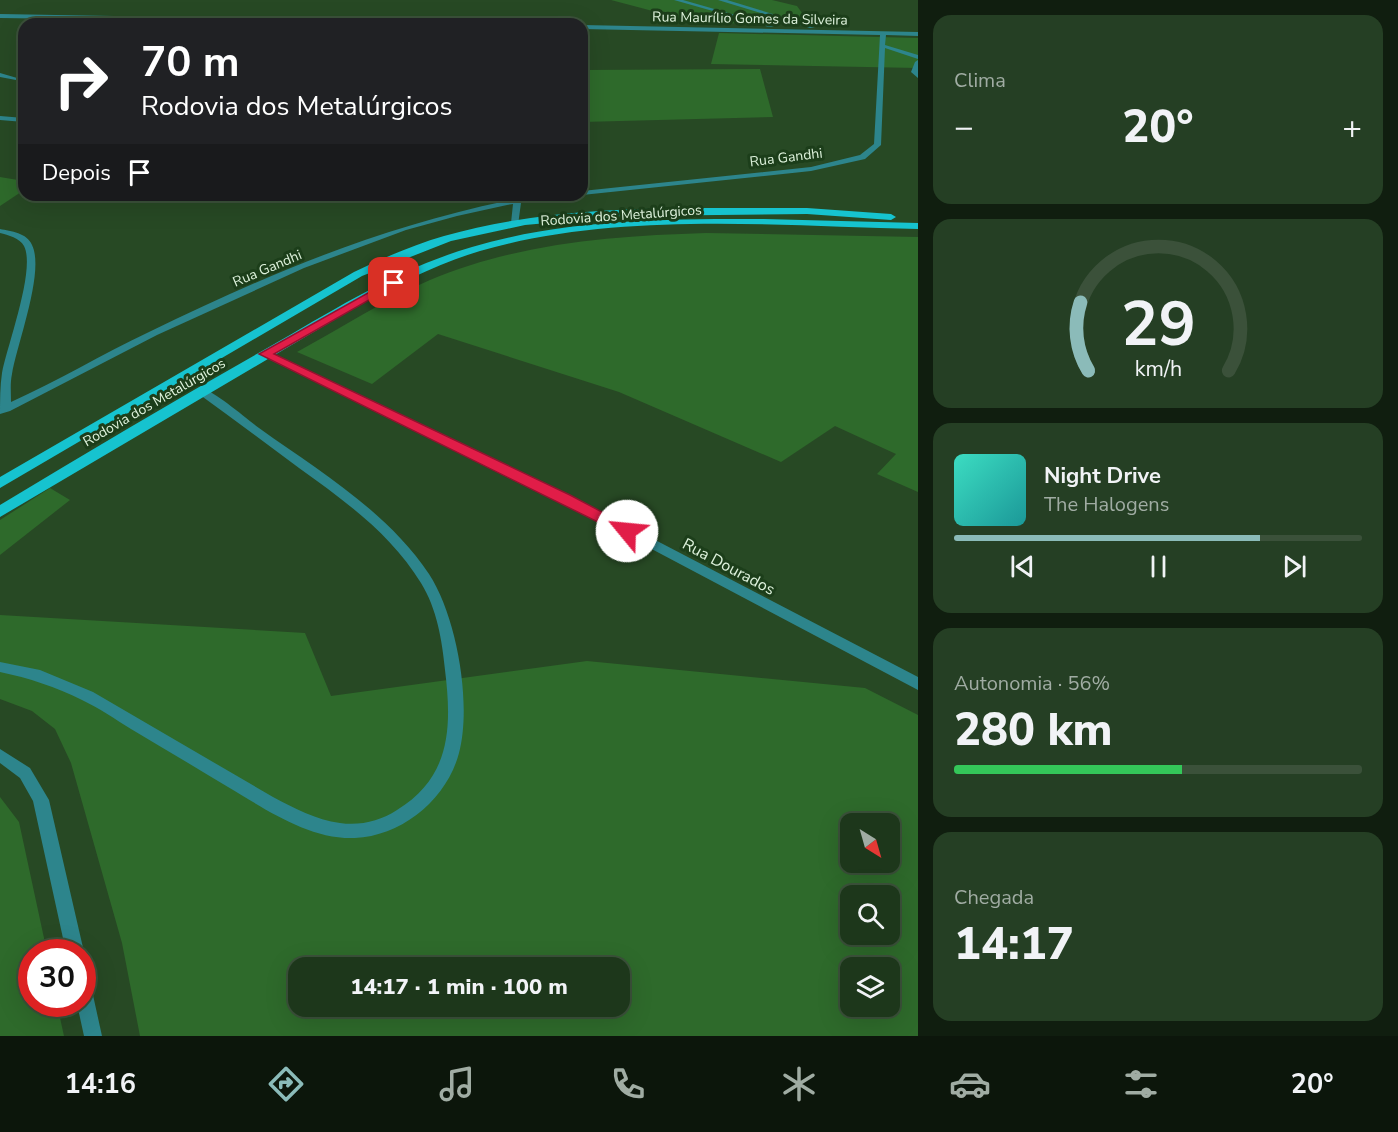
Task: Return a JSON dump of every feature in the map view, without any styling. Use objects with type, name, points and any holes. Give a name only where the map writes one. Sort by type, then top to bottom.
[{"type":"main road","name":"Rodovia dos Metalúrgicos","points":[[0,483],[358,274],[429,244],[515,223],[642,212],[840,213],[918,220]]},
{"type":"main road","name":"Rodovia dos Metalúrgicos","points":[[0,512],[200,390],[394,283],[458,256],[505,242],[592,229],[689,223],[918,226]]},
{"type":"street","points":[[677,0],[790,31]]},
{"type":"street","points":[[721,0],[827,31]]},
{"type":"street","points":[[0,16],[111,18]]},
{"type":"street","name":"Rua Maurílio Gomes da Silveira","points":[[588,27],[918,34]]},
{"type":"street","name":"Rua Gandhi","points":[[588,192],[811,169],[862,157],[877,146],[883,34]]},
{"type":"street","points":[[884,46],[918,57]]},
{"type":"street","points":[[918,62],[914,72],[918,76]]},
{"type":"street","points":[[0,75],[18,79]]},
{"type":"street","points":[[0,118],[18,120]]},
{"type":"street","name":"Rua Gandhi","points":[[3,410],[154,333],[313,263],[436,217],[508,201]]},
{"type":"street","points":[[515,223],[517,201]]},
{"type":"street","points":[[0,231],[21,238],[29,247],[31,260],[6,376],[3,410]]},
{"type":"street","name":"Rua Dourados","points":[[265,354],[565,498],[918,684]]},
{"type":"street","points":[[0,667],[59,683],[88,696],[267,802],[295,816],[352,832],[382,827],[408,813],[430,790],[447,765],[455,736],[456,706],[449,642],[438,606],[427,581],[406,551],[383,525],[351,498],[200,390]]},
{"type":"street","points":[[0,755],[25,773],[41,800],[72,939]]},
{"type":"street","points":[[89,1017],[93,1036]]},
{"type":"green space","points":[[611,0],[772,0],[797,6],[810,24],[698,23]]},
{"type":"green space","points":[[719,33],[918,38],[918,68],[711,64]]},
{"type":"green space","points":[[760,69],[773,117],[588,122],[588,70]]},
{"type":"green space","points":[[0,177],[18,180],[18,194],[0,206]]},
{"type":"green space","points":[[706,233],[918,237],[918,492],[877,474],[896,454],[835,426],[781,462],[619,392],[438,334],[372,384],[297,352],[413,288],[463,267],[497,257],[601,239]]},
{"type":"green space","points":[[50,488],[70,500],[0,555],[0,520]]},
{"type":"green space","points":[[0,615],[305,633],[331,696],[587,661],[865,688],[918,715],[918,1036],[140,1036],[122,943],[71,763],[55,729],[32,711],[0,699]]},
{"type":"green space","points":[[0,797],[19,822],[44,939],[18,939],[18,1017],[60,1017],[64,1036],[0,1036]]},
{"type":"route","points":[[394,283],[350,305],[265,354],[565,498],[627,531]]}]
